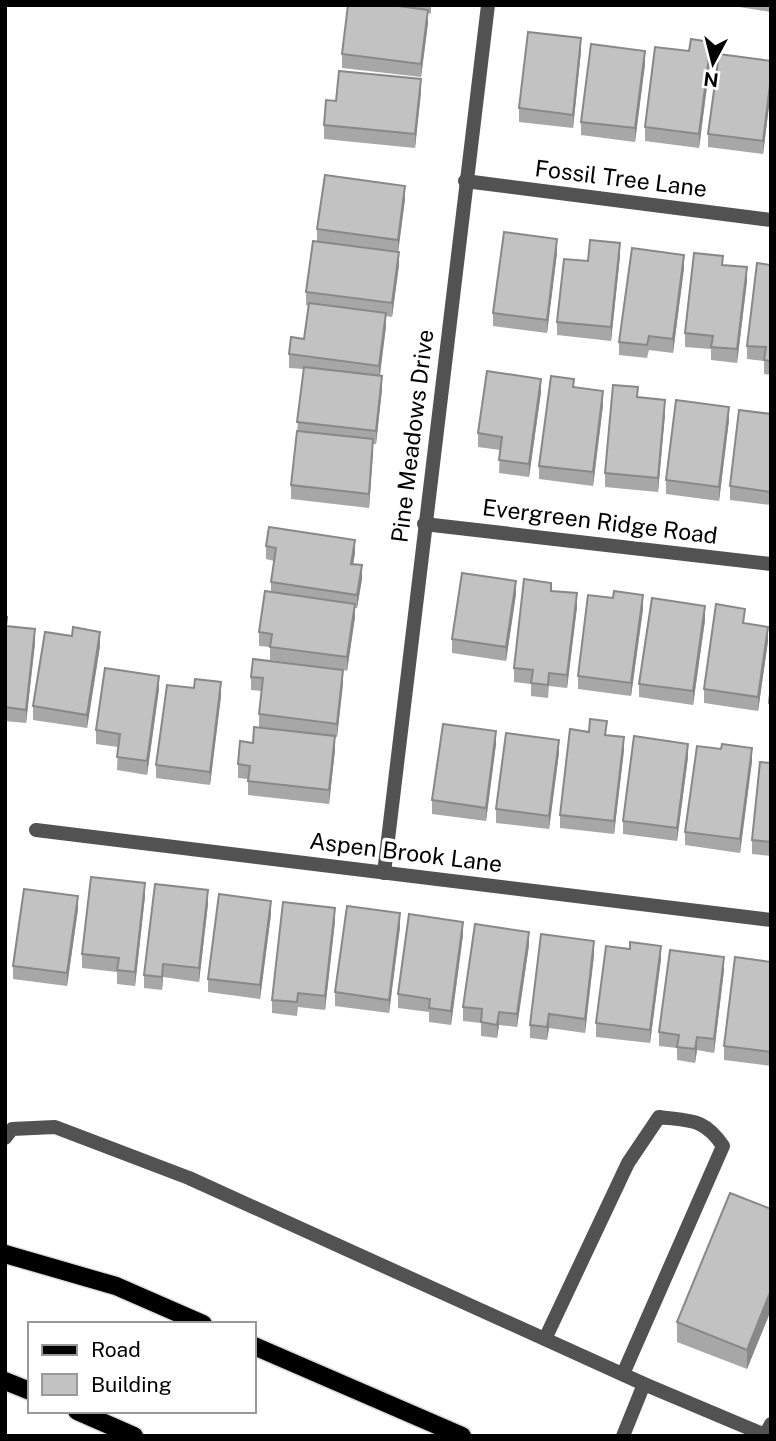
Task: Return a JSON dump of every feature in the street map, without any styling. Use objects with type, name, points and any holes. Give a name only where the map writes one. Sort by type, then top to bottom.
[{"type":"main road","points":[[5,1254],[116,1286],[198,1322]]},
{"type":"main road","points":[[256,1347],[462,1436]]},
{"type":"main road","points":[[5,1381],[28,1390]]},
{"type":"main road","points":[[82,1413],[134,1436]]},
{"type":"street","name":"Pine Meadows Drive","points":[[384,873],[488,5]]},
{"type":"street","name":"Fossil Tree Lane","points":[[466,181],[771,220]]},
{"type":"street","name":"Evergreen Ridge Road","points":[[424,524],[771,564]]},
{"type":"street","name":"Aspen Brook Lane","points":[[36,830],[771,920]]},
{"type":"street","points":[[545,1339],[628,1163],[659,1118],[690,1121],[711,1129],[723,1146],[623,1374]]},
{"type":"street","points":[[5,1138],[12,1129],[55,1127],[189,1178],[644,1384],[765,1435],[771,1424]]},
{"type":"street","points":[[623,1436],[644,1384]]},
{"type":"building","points":[[348,5],[391,5],[428,10],[421,64],[342,54]]},
{"type":"building","points":[[528,32],[581,38],[573,115],[519,108]]},
{"type":"building","points":[[691,39],[711,42],[699,134],[645,127],[655,47],[689,51]]},
{"type":"building","points":[[591,44],[645,51],[635,128],[581,122]]},
{"type":"building","points":[[719,54],[771,61],[763,141],[708,134]]},
{"type":"building","points":[[339,71],[421,79],[415,134],[324,125],[326,100],[336,101]]},
{"type":"building","points":[[325,175],[405,186],[398,240],[317,229]]},
{"type":"building","points":[[504,232],[557,239],[547,320],[493,313]]},
{"type":"building","points":[[590,240],[620,243],[611,327],[557,322],[564,259],[588,261]]},
{"type":"building","points":[[313,241],[399,252],[392,303],[306,292]]},
{"type":"building","points":[[632,248],[684,255],[673,339],[649,336],[647,345],[619,342]]},
{"type":"building","points":[[694,253],[723,256],[722,265],[747,267],[737,349],[711,347],[713,336],[685,333]]},
{"type":"building","points":[[757,263],[771,265],[771,361],[764,360],[766,347],[747,346]]},
{"type":"building","points":[[309,303],[386,313],[379,366],[289,354],[291,337],[304,339]]},
{"type":"building","points":[[304,367],[382,376],[376,431],[297,422]]},
{"type":"building","points":[[487,371],[541,379],[529,464],[499,460],[502,437],[478,433]]},
{"type":"building","points":[[551,376],[574,379],[573,387],[603,391],[593,472],[539,466]]},
{"type":"building","points":[[613,385],[638,387],[637,397],[665,400],[658,478],[605,473]]},
{"type":"building","points":[[676,400],[729,407],[719,487],[666,480]]},
{"type":"building","points":[[739,410],[771,414],[771,492],[730,486]]},
{"type":"building","points":[[297,431],[373,439],[369,494],[291,485]]},
{"type":"building","points":[[269,527],[355,540],[351,564],[362,565],[357,595],[271,582],[276,548],[266,546]]},
{"type":"building","points":[[462,573],[516,581],[506,647],[452,639]]},
{"type":"building","points":[[524,579],[551,583],[551,591],[577,593],[567,675],[549,673],[548,685],[531,683],[533,670],[514,668]]},
{"type":"building","points":[[265,591],[355,604],[347,657],[270,647],[272,634],[259,632]]},
{"type":"building","points":[[614,591],[643,595],[631,683],[578,676],[588,595],[613,598]]},
{"type":"building","points":[[652,598],[705,606],[693,691],[639,684]]},
{"type":"building","points":[[716,604],[745,609],[743,623],[768,627],[758,697],[704,689]]},
{"type":"building","points":[[5,617],[6,626],[35,629],[26,710],[5,707]]},
{"type":"building","points":[[73,627],[100,632],[87,715],[33,706],[45,632],[72,636]]},
{"type":"building","points":[[253,659],[343,670],[337,724],[259,714],[263,678],[251,677]]},
{"type":"building","points":[[105,668],[159,676],[147,761],[117,757],[120,734],[96,730]]},
{"type":"building","points":[[195,679],[221,682],[210,772],[156,765],[167,685],[194,688]]},
{"type":"building","points":[[590,719],[607,721],[605,735],[624,737],[614,821],[560,815],[570,729],[589,732]]},
{"type":"building","points":[[443,724],[496,731],[486,808],[432,800]]},
{"type":"building","points":[[254,727],[335,736],[329,790],[248,781],[250,766],[238,764],[240,741],[253,743]]},
{"type":"building","points":[[506,733],[559,740],[549,816],[496,809]]},
{"type":"building","points":[[634,736],[688,744],[677,828],[623,821]]},
{"type":"building","points":[[722,744],[752,748],[740,839],[685,832],[697,746],[721,749]]},
{"type":"building","points":[[760,762],[771,763],[771,842],[752,840]]},
{"type":"building","points":[[91,877],[145,883],[135,972],[117,970],[119,958],[82,954]]},
{"type":"building","points":[[155,884],[208,890],[199,968],[163,964],[162,977],[144,975]]},
{"type":"building","points":[[24,889],[78,896],[67,973],[13,966]]},
{"type":"building","points":[[219,894],[271,901],[260,985],[208,979]]},
{"type":"building","points":[[283,902],[335,908],[325,996],[298,993],[297,1002],[272,1000]]},
{"type":"building","points":[[347,906],[400,913],[389,1000],[335,992]]},
{"type":"building","points":[[409,914],[463,922],[451,1011],[429,1008],[430,999],[398,994]]},
{"type":"building","points":[[475,924],[529,932],[517,1014],[499,1012],[497,1025],[481,1022],[482,1009],[463,1007]]},
{"type":"building","points":[[541,934],[594,941],[585,1019],[549,1014],[547,1027],[530,1025]]},
{"type":"building","points":[[630,942],[661,946],[650,1030],[596,1023],[606,946],[630,949]]},
{"type":"building","points":[[670,950],[724,957],[714,1039],[697,1037],[695,1049],[677,1047],[679,1035],[659,1032]]},
{"type":"building","points":[[735,957],[771,962],[771,1052],[724,1046]]},
{"type":"building","points":[[730,1193],[771,1209],[771,1290],[747,1350],[677,1322]]}]
